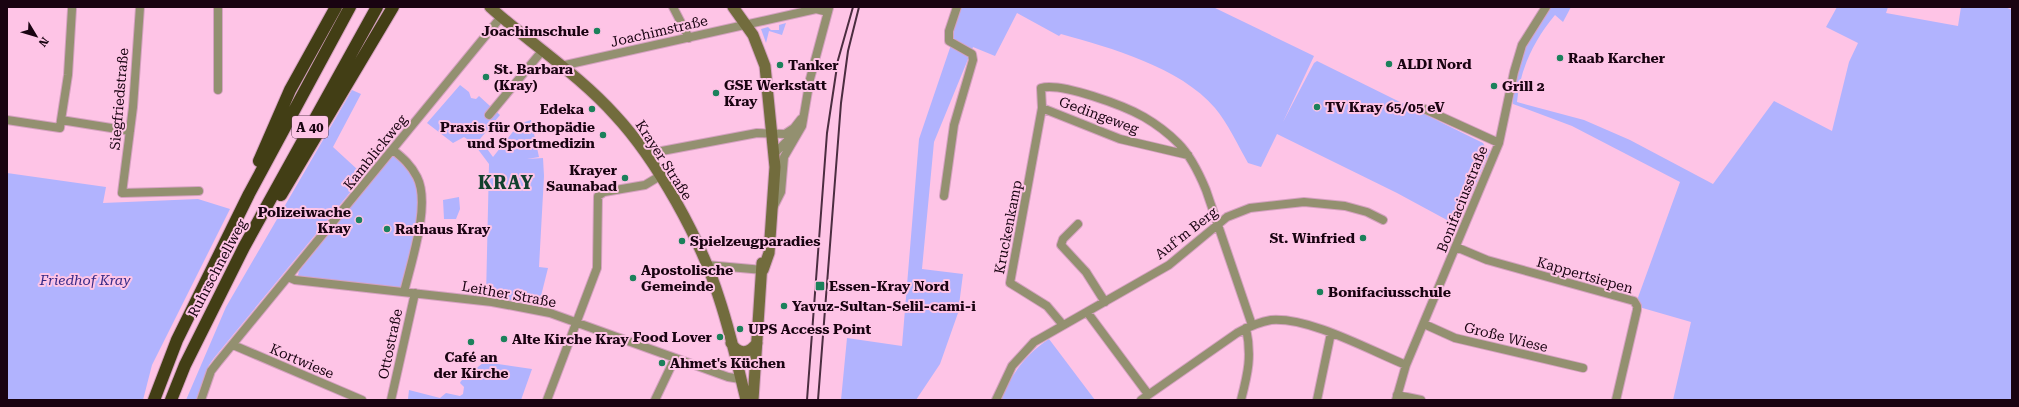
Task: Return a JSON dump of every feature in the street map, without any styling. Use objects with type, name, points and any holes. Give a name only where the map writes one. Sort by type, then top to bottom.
[{"type":"highway","points":[[249,194],[261,156],[290,90],[336,7]]},
{"type":"highway","name":"Ruhrschnellweg","points":[[154,400],[177,340],[249,194],[350,7]]},
{"type":"highway","name":"Ruhrschnellweg","points":[[171,400],[199,336],[244,247],[377,7]]},
{"type":"highway","points":[[244,247],[274,206],[303,161],[392,7]]},
{"type":"main road","name":"Krayer Straße","points":[[490,7],[501,18],[592,92],[615,115],[646,154],[674,200],[707,265],[719,298],[743,382],[746,400]]},
{"type":"main road","points":[[733,7],[754,35],[765,66],[774,154],[772,209],[768,256],[763,270]]},
{"type":"main road","points":[[753,400],[756,343],[763,270],[768,164],[774,154]]},
{"type":"main road","points":[[731,343],[738,350],[745,352],[751,350],[756,343]]},
{"type":"main road","points":[[743,382],[756,343]]},
{"type":"street","name":"Siegfriedstraße","points":[[140,7],[130,131],[122,193],[199,191]]},
{"type":"street","points":[[218,7],[218,90]]},
{"type":"street","points":[[673,7],[690,38]]},
{"type":"street","points":[[784,7],[785,16]]},
{"type":"street","points":[[944,196],[954,125],[973,60],[972,54],[949,41],[948,31],[957,7]]},
{"type":"street","name":"Bonifaciusstraße","points":[[1397,397],[1406,365],[1499,143],[1520,51],[1528,32],[1546,7]]},
{"type":"street","points":[[7,120],[60,128],[68,74],[68,46],[72,9]]},
{"type":"street","name":"Joachimstraße","points":[[561,66],[816,9],[829,9]]},
{"type":"street","points":[[772,209],[781,192],[784,157],[802,126],[817,48],[829,9]]},
{"type":"street","name":"Kamblickweg","points":[[201,400],[211,371],[501,18]]},
{"type":"street","points":[[489,115],[542,51]]},
{"type":"street","name":"Gedingeweg","points":[[1188,155],[1120,139],[1042,108],[1042,88],[1048,86],[1056,87],[1087,95],[1143,116],[1165,132],[1188,155],[1199,173],[1249,326],[1250,365],[1242,400]]},
{"type":"street","points":[[1420,107],[1499,143]]},
{"type":"street","name":"Kruckenkamp","points":[[1042,108],[1010,283],[1047,306],[1063,325]]},
{"type":"street","points":[[646,154],[757,133],[781,135],[790,132],[804,115]]},
{"type":"street","points":[[774,154],[793,135],[804,115]]},
{"type":"street","points":[[61,120],[130,131]]},
{"type":"street","name":"Ottostraße","points":[[393,150],[408,163],[415,173],[418,179],[422,199],[421,219],[404,292]]},
{"type":"street","points":[[547,400],[597,268],[598,196],[604,192],[645,185],[660,176]]},
{"type":"street","name":"Auf'm Berg","points":[[996,400],[1007,374],[1018,358],[1034,342],[1169,265],[1197,243],[1216,224],[1227,217],[1250,208],[1304,202],[1345,206],[1367,212],[1383,220]]},
{"type":"street","points":[[1078,224],[1063,239],[1061,245],[1086,272],[1105,302]]},
{"type":"street","name":"Kappertsiepen","points":[[1456,247],[1487,260],[1634,301],[1637,306],[1637,310],[1616,400]]},
{"type":"street","points":[[707,265],[763,270]]},
{"type":"street","name":"Leither Straße","points":[[288,277],[295,280],[516,306],[550,313],[743,382]]},
{"type":"street","name":"Ottostraße","points":[[391,400],[415,293]]},
{"type":"street","points":[[1087,312],[1145,397],[1249,326],[1271,320],[1304,324],[1331,333],[1406,365]]},
{"type":"street","name":"Große Wiese","points":[[1424,324],[1456,338],[1583,368]]},
{"type":"street","points":[[1317,400],[1331,333]]},
{"type":"street","name":"Kortwiese","points":[[233,345],[362,400]]},
{"type":"street","points":[[655,400],[675,358]]},
{"type":"street","points":[[1397,397],[1421,400]]},
{"type":"green space","points":[[961,7],[1213,7],[1314,56],[1283,122],[1314,63],[1317,61],[1483,143],[1485,147],[1490,150],[1458,226],[1397,193],[1277,134],[1261,167],[1248,163],[1228,127],[1215,108],[1183,81],[1164,70],[1122,53],[1061,34],[1059,36],[1017,13],[995,56],[973,47],[934,142],[922,269],[963,274],[958,313],[940,364],[916,400],[841,400],[847,338],[902,346],[919,139],[953,39],[952,30]]},
{"type":"green space","points":[[1547,7],[1571,7],[1563,22],[1555,15],[1541,34],[1529,56],[1521,78],[1517,102],[1584,120],[1630,140],[1713,184],[1774,101],[1832,131],[1849,62],[1858,43],[1826,27],[1837,7],[1888,7],[1886,13],[1958,26],[1961,7],[2005,7],[2012,10],[2012,400],[1673,400],[1691,322],[1639,307],[1636,303],[1680,182],[1572,126],[1513,104],[1513,89],[1518,64],[1527,42]]},
{"type":"green space","points":[[786,23],[782,35],[769,31],[766,43],[761,29],[768,27],[771,30],[779,30],[779,25]]},
{"type":"green space","points":[[460,85],[469,92],[471,98],[476,99],[479,96],[500,115],[480,139],[493,157],[519,124],[531,120],[539,157],[527,159],[543,158],[544,176],[539,267],[548,268],[539,304],[486,297],[489,164],[474,144],[464,137],[453,143],[427,123]]},
{"type":"green space","points":[[352,90],[361,94],[333,147],[358,170],[351,179],[357,184],[214,358],[209,365],[196,400],[186,400],[226,307]]},
{"type":"green space","points":[[393,154],[412,171],[419,190],[420,203],[416,234],[402,290],[302,278],[298,275],[299,271]]},
{"type":"green space","name":"Friedhof Kray","points":[[7,173],[106,187],[103,203],[198,199],[230,209],[152,365],[143,400],[7,400]]},
{"type":"green space","points":[[459,197],[460,209],[456,219],[444,219],[443,200]]},
{"type":"green space","points":[[1049,339],[1095,400],[1001,400],[1020,365],[1033,351]]},
{"type":"green space","points":[[484,362],[532,369],[521,400],[408,399],[409,390],[440,398],[446,393],[460,396],[463,394],[464,387],[460,383],[461,381]]},
{"type":"railway","points":[[807,400],[827,133],[838,60],[853,7]]},
{"type":"railway","points":[[818,400],[841,103],[848,51],[859,7]]},
{"type":"place","name":"Joachimschule","points":[[597,31]]},
{"type":"place","name":"Raab Karcher","points":[[1560,58]]},
{"type":"place","name":"ALDI Nord","points":[[1389,64]]},
{"type":"place","name":"Tanker","points":[[780,65]]},
{"type":"place","name":"St. Barbara (Kray)","points":[[486,77]]},
{"type":"place","name":"Grill 2","points":[[1494,86]]},
{"type":"place","name":"GSE Werkstatt Kray","points":[[716,93]]},
{"type":"place","name":"TV Kray 65/05 eV","points":[[1317,107]]},
{"type":"place","name":"Edeka","points":[[592,109]]},
{"type":"place","name":"Praxis für Orthopädie und Sportmedizin","points":[[603,135]]},
{"type":"place","name":"Krayer Saunabad","points":[[625,178]]},
{"type":"place","name":"Polizeiwache Kray","points":[[359,220]]},
{"type":"place","name":"Rathaus Kray","points":[[387,229]]},
{"type":"place","name":"St. Winfried","points":[[1363,238]]},
{"type":"place","name":"Spielzeugparadies","points":[[682,241]]},
{"type":"place","name":"Apostolische Gemeinde","points":[[633,278]]},
{"type":"place","name":"Essen-Kray Nord","points":[[820,286]]},
{"type":"place","name":"Bonifaciusschule","points":[[1320,292]]},
{"type":"place","name":"Yavuz-Sultan-Selil-cami-i","points":[[784,306]]},
{"type":"place","name":"UPS Access Point","points":[[740,329]]},
{"type":"place","name":"Food Lover","points":[[720,337]]},
{"type":"place","name":"Alte Kirche Kray","points":[[504,339]]},
{"type":"place","name":"Café an der Kirche","points":[[471,342]]},
{"type":"place","name":"Ahmet's Küchen","points":[[662,363]]},
{"type":"district","name":"KRAY","points":[[506,182]]}]
